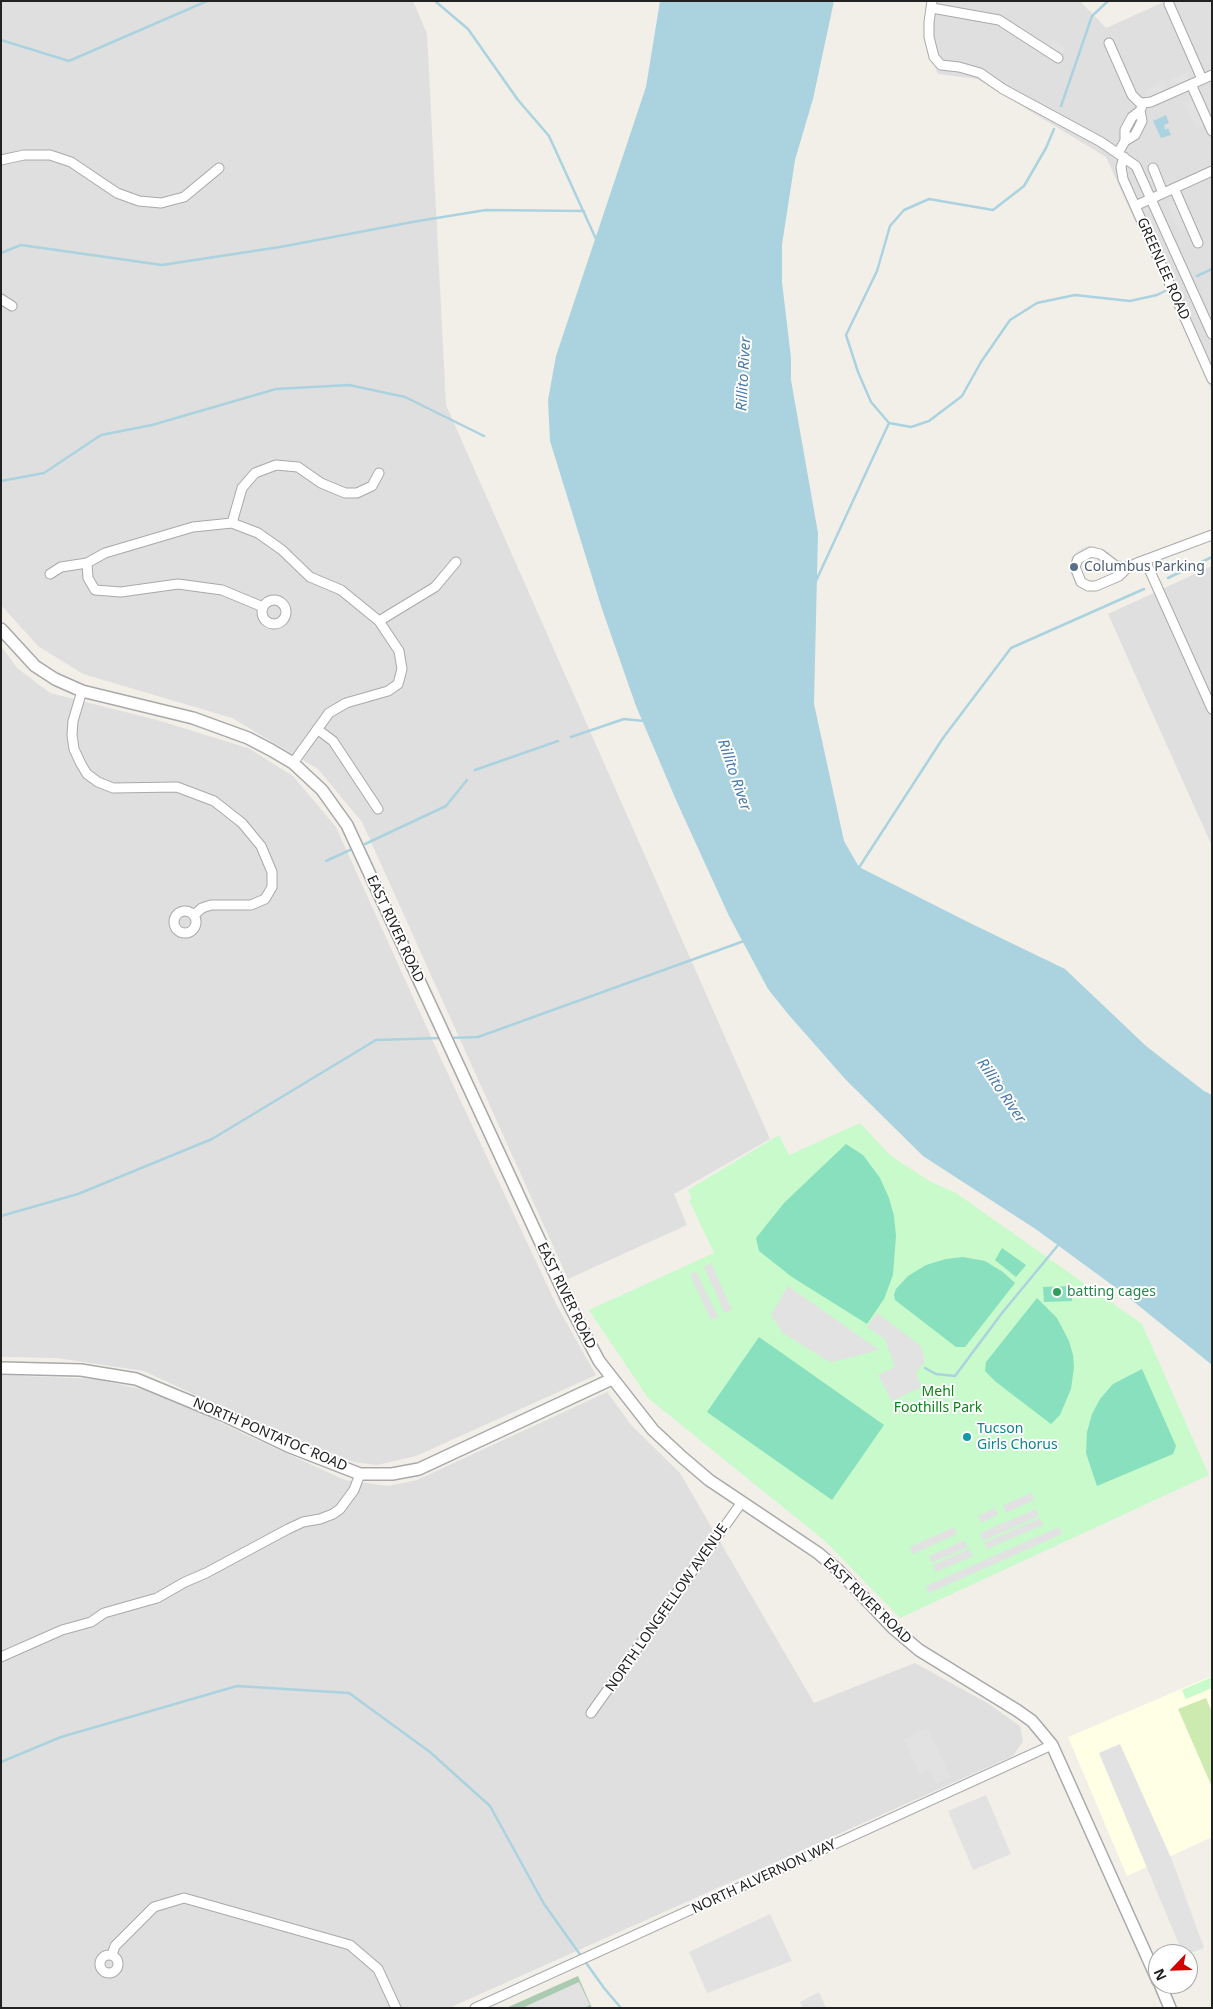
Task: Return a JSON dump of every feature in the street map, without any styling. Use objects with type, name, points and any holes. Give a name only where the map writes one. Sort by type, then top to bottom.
[{"type":"street","points":[[932,4],[999,20],[1058,58]]},
{"type":"street","name":"GREENLEE ROAD","points":[[932,4],[928,22],[929,37],[934,57],[937,61],[946,66],[980,73],[1004,89],[1102,142],[1136,166],[1212,334]]},
{"type":"street","points":[[1169,4],[1202,79]]},
{"type":"street","points":[[1109,43],[1132,95],[1142,107],[1142,121],[1135,135],[1125,141],[1121,155]]},
{"type":"street","points":[[1142,107],[1212,75]]},
{"type":"street","points":[[1191,84],[1212,131]]},
{"type":"street","points":[[1,160],[24,155],[50,155],[71,162],[117,194],[139,200],[162,203],[184,198],[220,168]]},
{"type":"street","name":"GREENLEE ROAD","points":[[1121,155],[1121,173],[1212,379]]},
{"type":"street","points":[[1153,168],[1163,193]]},
{"type":"street","points":[[1135,206],[1212,171]]},
{"type":"street","points":[[1174,188],[1198,243]]},
{"type":"street","points":[[1,299],[12,306]]},
{"type":"street","points":[[232,523],[242,488],[255,473],[276,465],[298,468],[321,483],[345,493],[357,493],[372,486],[379,473]]},
{"type":"street","points":[[50,574],[61,568],[87,563],[105,553],[193,527],[232,523],[258,533],[282,550],[310,577],[341,590],[379,620],[399,652],[402,669],[398,684],[388,690],[346,703],[329,714],[293,763]]},
{"type":"street","points":[[1128,567],[1116,566],[1100,554],[1091,552],[1078,559],[1075,568],[1081,582],[1092,586],[1119,576],[1128,567],[1212,535]]},
{"type":"street","points":[[1145,560],[1212,709]]},
{"type":"street","points":[[379,620],[434,587],[456,562]]},
{"type":"street","points":[[87,563],[88,578],[95,590],[121,592],[178,584],[222,590],[262,607]]},
{"type":"street","name":"EAST RIVER ROAD","points":[[1,630],[35,666],[55,679],[82,692],[193,718],[220,727],[271,750],[293,763],[322,790],[347,824],[570,1306],[592,1350],[612,1379],[653,1430],[710,1480],[818,1553],[839,1571],[893,1628],[919,1650],[1032,1721],[1052,1746],[1148,1958]]},
{"type":"street","points":[[82,692],[73,721],[72,735],[74,749],[80,764],[87,774],[98,782],[113,788],[177,787],[214,801],[242,823],[261,846],[272,872],[272,887],[265,899],[251,905],[211,905],[202,908],[194,915]]},
{"type":"street","points":[[317,729],[333,740],[378,810]]},
{"type":"street","name":"NORTH PONTATOC ROAD","points":[[1,1368],[81,1370],[136,1379],[223,1415],[288,1446],[360,1474],[392,1474],[419,1469],[612,1379]]},
{"type":"street","points":[[1,1657],[62,1630],[92,1622],[104,1613],[157,1598],[288,1529],[303,1522],[333,1514],[340,1509],[354,1490],[360,1474]]},
{"type":"street","name":"NORTH LONGFELLOW AVENUE","points":[[591,1713],[742,1502]]},
{"type":"street","name":"NORTH ALVERNON WAY","points":[[475,2008],[1052,1746]]},
{"type":"street","points":[[112,1955],[115,1946],[154,1907],[184,1898],[350,1945],[378,1969],[396,2008]]},
{"type":"street","name":"EAST RIVER ROAD","points":[[1164,1994],[1170,2008]]},
{"type":"shaded area","points":[[1,1],[413,1],[427,34],[446,405],[770,1139],[674,1194],[687,1225],[568,1279],[362,822],[318,769],[232,718],[83,674],[38,646],[1,605]]},
{"type":"shaded area","points":[[929,1],[1080,1],[1106,28],[1166,1],[1212,1],[1212,392],[1106,157],[977,79],[938,74],[924,40]]},
{"type":"shaded area","points":[[1053,39],[1065,47],[1063,54],[1049,45]]},
{"type":"shaded area","points":[[1187,72],[1190,79],[1172,87],[1169,80]]},
{"type":"shaded area","points":[[1165,81],[1168,89],[1147,98],[1144,91]]},
{"type":"shaded area","points":[[1193,100],[1204,125],[1196,128],[1185,103]]},
{"type":"shaded area","points":[[1174,200],[1187,229],[1180,232],[1167,203]]},
{"type":"shaded area","name":"Columbus Parking","points":[[1087,546],[1094,546],[1110,553],[1104,561],[1091,556],[1081,563],[1079,569],[1086,581],[1092,582],[1089,592],[1076,586],[1069,570],[1072,557],[1079,550]]},
{"type":"shaded area","points":[[1212,566],[1212,846],[1108,614]]},
{"type":"shaded area","points":[[1,646],[17,668],[50,693],[157,720],[248,748],[293,776],[336,827],[441,1059],[556,1304],[596,1375],[416,1456],[377,1465],[354,1462],[257,1424],[144,1371],[57,1358],[1,1357]]},
{"type":"shaded area","points":[[711,1263],[732,1310],[725,1313],[704,1267]]},
{"type":"shaded area","points":[[696,1271],[718,1317],[711,1320],[690,1274]]},
{"type":"shaded area","points":[[788,1286],[879,1350],[833,1362],[826,1360],[783,1333],[771,1315]]},
{"type":"shaded area","points":[[877,1313],[921,1346],[925,1362],[916,1372],[921,1387],[892,1401],[878,1375],[895,1367],[885,1339],[867,1327]]},
{"type":"shaded area","points":[[1,1375],[96,1379],[145,1390],[184,1404],[244,1434],[345,1480],[388,1486],[417,1480],[607,1392],[632,1426],[680,1473],[814,1703],[915,1663],[989,1704],[1020,1726],[1023,1741],[1013,1756],[449,2008],[1,2008]]},
{"type":"shaded area","points":[[1031,1493],[1034,1500],[1006,1513],[1003,1505]]},
{"type":"shaded area","points":[[995,1508],[998,1515],[981,1523],[978,1516]]},
{"type":"shaded area","points":[[1036,1509],[1039,1516],[983,1541],[980,1533]]},
{"type":"shaded area","points":[[1040,1518],[1043,1525],[987,1549],[984,1543]]},
{"type":"shaded area","points":[[954,1527],[957,1534],[913,1554],[910,1547]]},
{"type":"shaded area","points":[[1059,1527],[1062,1534],[929,1593],[926,1586]]},
{"type":"shaded area","points":[[965,1540],[968,1547],[932,1563],[929,1556]]},
{"type":"shaded area","points":[[969,1549],[973,1556],[936,1572],[933,1565]]},
{"type":"shaded area","points":[[1212,1676],[1212,1837],[1127,1876],[1068,1737]]},
{"type":"shaded area","points":[[927,1728],[951,1777],[937,1784],[930,1770],[920,1774],[903,1739]]},
{"type":"shaded area","points":[[1120,1744],[1172,1860],[1204,1948],[1198,1950],[1198,1944],[1179,1944],[1099,1753]]},
{"type":"shaded area","points":[[986,1795],[1011,1854],[973,1870],[948,1811]]},
{"type":"shaded area","points":[[770,1914],[792,1961],[707,1993],[689,1952]]},
{"type":"shaded area","points":[[578,1976],[592,2008],[506,2008]]},
{"type":"shaded area","points":[[579,1982],[590,2005],[584,2008],[522,2008]]},
{"type":"shaded area","points":[[819,1992],[826,2008],[803,2008],[800,2002]]},
{"type":"green space","name":"Mehl Foothills Park","points":[[860,1123],[891,1156],[931,1182],[956,1193],[1142,1324],[1209,1475],[900,1618],[825,1541],[648,1398],[589,1310],[714,1253],[689,1200],[692,1199],[688,1190],[779,1135],[789,1155]]},
{"type":"green space","points":[[846,1144],[863,1155],[880,1178],[889,1198],[894,1216],[896,1236],[893,1275],[884,1299],[867,1324],[792,1277],[759,1251],[756,1238],[784,1203]]},
{"type":"green space","points":[[1002,1248],[1026,1265],[1016,1277],[995,1260]]},
{"type":"green space","points":[[963,1257],[985,1261],[1003,1272],[1015,1283],[965,1347],[956,1347],[895,1300],[894,1295],[896,1289],[908,1276],[926,1265],[946,1259]]},
{"type":"green space","name":"batting cages","points":[[1071,1286],[1072,1301],[1044,1302],[1043,1287]]},
{"type":"green space","points":[[1037,1298],[1057,1318],[1069,1341],[1073,1355],[1074,1367],[1071,1389],[1060,1415],[1051,1424],[996,1382],[985,1371],[986,1362]]},
{"type":"green space","points":[[759,1337],[884,1425],[832,1500],[707,1412]]},
{"type":"green space","points":[[1142,1369],[1176,1446],[1173,1454],[1097,1486],[1086,1453],[1087,1432],[1092,1414],[1100,1399],[1113,1384]]},
{"type":"green space","points":[[1212,1677],[1212,1688],[1186,1699],[1182,1690]]},
{"type":"green space","points":[[1206,1698],[1212,1712],[1212,1787],[1178,1709]]},
{"type":"water","name":"Rillito River","points":[[660,1],[834,1],[813,99],[795,160],[782,245],[782,282],[791,358],[791,380],[818,533],[814,704],[844,841],[859,867],[1065,969],[1146,1046],[1204,1091],[1212,1095],[1212,1365],[1123,1293],[1037,1230],[923,1156],[846,1080],[788,1014],[768,989],[729,916],[636,706],[602,609],[550,441],[548,400],[556,356],[646,87]]},
{"type":"water","points":[[1166,115],[1169,123],[1164,125],[1165,130],[1168,128],[1171,135],[1161,138],[1153,121]]},
{"type":"waterway","points":[[1,40],[69,61],[207,1]]},
{"type":"waterway","points":[[435,1],[468,29],[518,100],[549,136],[596,239]]},
{"type":"waterway","points":[[1061,106],[1092,16],[1108,1]]},
{"type":"waterway","points":[[1054,129],[1046,148],[1024,186],[993,210],[929,199],[904,210],[890,226],[877,271],[846,335],[858,372],[871,402],[889,423],[911,427],[929,421],[962,396],[981,362],[1010,320],[1037,303],[1075,295],[1130,301],[1157,295],[1165,291]]},
{"type":"waterway","points":[[1,253],[21,245],[162,265],[280,247],[486,210],[584,211]]},
{"type":"waterway","points":[[1197,276],[1212,269]]},
{"type":"waterway","points":[[1,481],[44,473],[101,435],[152,425],[276,389],[349,385],[405,397],[484,436]]},
{"type":"waterway","points":[[815,583],[889,423]]},
{"type":"waterway","points":[[1168,578],[1212,557]]},
{"type":"waterway","points":[[858,869],[943,738],[1011,648],[1144,589]]},
{"type":"waterway","points":[[571,737],[624,719],[644,721]]},
{"type":"waterway","points":[[475,770],[558,741]]},
{"type":"waterway","points":[[365,844],[446,806],[467,780]]},
{"type":"waterway","points":[[326,861],[350,850]]},
{"type":"waterway","points":[[449,1038],[478,1037],[744,941]]},
{"type":"waterway","points":[[1,1216],[78,1194],[212,1139],[376,1040],[441,1038]]},
{"type":"waterway","points":[[925,1368],[936,1374],[955,1376],[1002,1313],[1059,1244]]},
{"type":"waterway","points":[[1,1762],[61,1737],[237,1686],[349,1693],[430,1752],[490,1806],[544,1904],[604,1988],[621,2008]]},
{"type":"place","name":"Columbus Parking","points":[[1074,567]]},
{"type":"place","name":"batting cages","points":[[1057,1292]]},
{"type":"place","name":"Tucson Girls Chorus","points":[[967,1437]]}]
